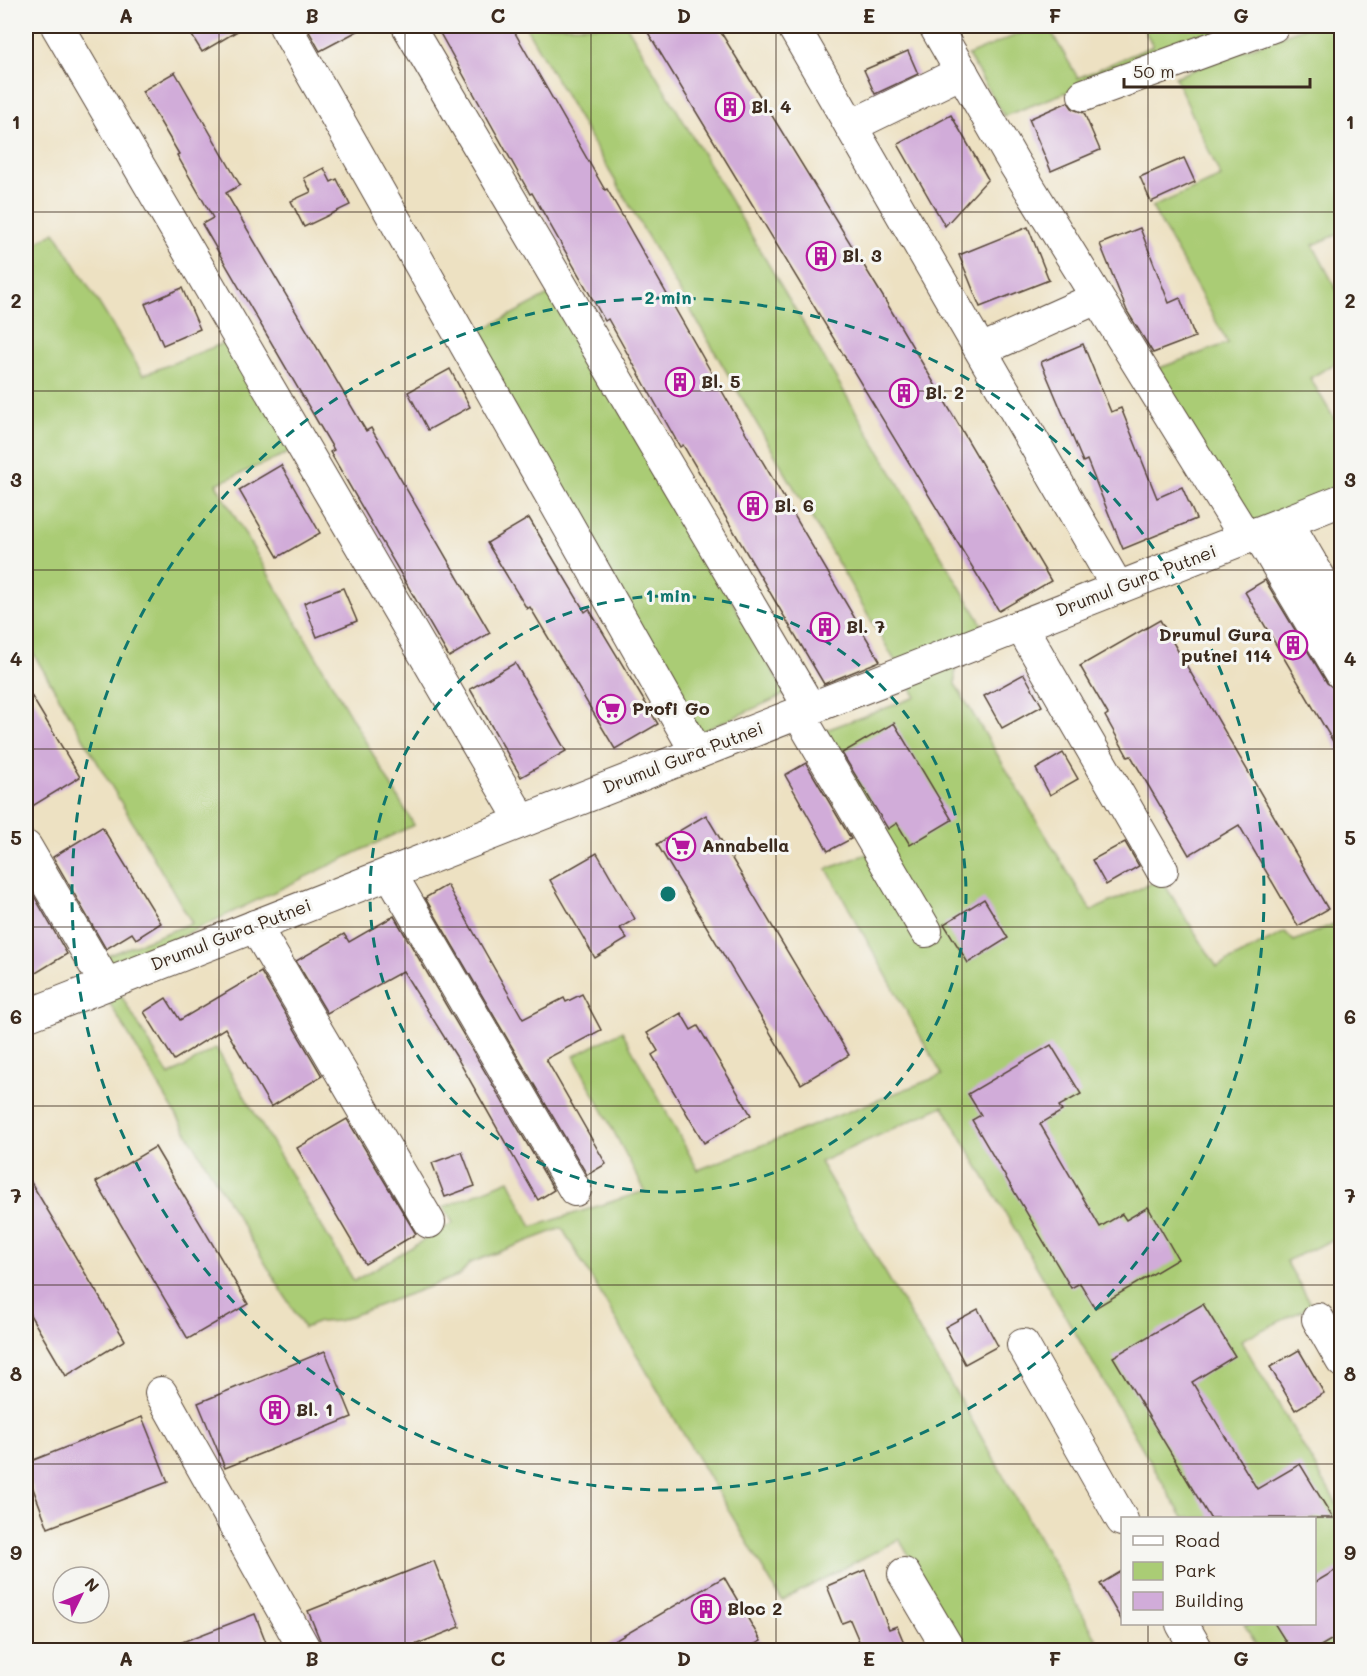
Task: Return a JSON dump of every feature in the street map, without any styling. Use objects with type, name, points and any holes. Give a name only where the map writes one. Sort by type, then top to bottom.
[{"type":"street","points":[[57,26],[522,821]]},
{"type":"street","points":[[285,26],[697,753]]},
{"type":"street","points":[[408,26],[804,711],[926,932]]},
{"type":"street","points":[[793,26],[1118,588]]},
{"type":"street","points":[[935,26],[1014,163],[1097,298],[1341,674]]},
{"type":"street","points":[[1084,95],[1273,26]]},
{"type":"street","points":[[851,126],[962,72]]},
{"type":"street","points":[[981,350],[1097,298]]},
{"type":"street","name":"Drumul Gura Putnei","points":[[26,1016],[1341,500]]},
{"type":"street","points":[[1287,522],[1341,616]]},
{"type":"street","points":[[1021,626],[1162,870]]},
{"type":"street","points":[[26,848],[106,984]]},
{"type":"street","points":[[390,873],[575,1190]]},
{"type":"street","points":[[255,926],[429,1222]]},
{"type":"street","points":[[1318,1319],[1341,1361]]},
{"type":"street","points":[[1023,1345],[1121,1518]]},
{"type":"street","points":[[161,1393],[305,1650]]},
{"type":"street","points":[[904,1574],[949,1650]]},
{"type":"street","points":[[1183,1625],[1197,1650]]},
{"type":"green space","points":[[525,26],[627,26],[986,631],[955,641],[955,684],[1091,911],[1161,879],[1217,967],[1285,932],[1294,941],[1341,921],[1341,1236],[1286,1261],[1312,1306],[1241,1340],[1341,1511],[1341,1650],[1259,1650],[1245,1625],[1316,1625],[1316,1517],[1182,1517],[943,1106],[820,1162],[955,1391],[1103,1650],[964,1650],[899,1539],[782,1601],[562,1228],[470,1263],[460,1275],[338,1321],[319,1322],[304,1328],[86,964],[192,923],[26,641],[26,249],[55,232],[143,375],[229,341],[293,451],[216,484],[414,825],[107,972],[169,1076],[216,1048],[354,1281],[453,1223],[444,1207],[509,1180],[532,1227],[645,1191],[574,1056],[622,1031],[698,1170],[942,1075],[827,869],[883,848],[818,733],[916,697]]},
{"type":"green space","points":[[1038,26],[1048,26],[1078,78],[1153,46],[1142,26],[1240,26],[1004,116],[968,55]]},
{"type":"green space","points":[[1308,26],[1341,26],[1341,233],[1313,245],[1341,298],[1341,360],[1310,378],[1341,430],[1341,489],[1244,525],[1154,370],[1228,343],[1152,207],[1221,177],[1175,77]]},
{"type":"green space","points":[[552,293],[786,694],[699,733],[473,335]]},
{"type":"building","points":[[186,26],[246,26],[202,52]]},
{"type":"building","points":[[306,26],[367,26],[320,51]]},
{"type":"building","points":[[436,26],[511,26],[880,661],[824,684],[683,445],[680,447],[608,319],[605,321],[532,193],[530,194]]},
{"type":"building","points":[[644,26],[717,26],[882,295],[1051,581],[999,611]]},
{"type":"building","points":[[908,51],[918,74],[875,94],[864,70]]},
{"type":"building","points":[[175,72],[240,185],[226,193],[366,431],[371,428],[490,633],[449,657],[330,452],[334,450],[202,224],[213,218],[142,91]]},
{"type":"building","points":[[1068,102],[1073,109],[1084,113],[1100,150],[1051,171],[1029,119]]},
{"type":"building","points":[[951,115],[988,179],[945,226],[898,144]]},
{"type":"building","points":[[1184,158],[1195,182],[1151,202],[1140,177]]},
{"type":"building","points":[[324,168],[331,182],[337,179],[350,205],[304,227],[291,201],[311,192],[304,178]]},
{"type":"building","points":[[1028,227],[1049,280],[980,307],[959,255]]},
{"type":"building","points":[[1140,228],[1169,303],[1180,298],[1195,337],[1153,353],[1127,311],[1100,244]]},
{"type":"building","points":[[182,288],[200,329],[163,345],[145,304]]},
{"type":"building","points":[[1083,344],[1111,412],[1121,408],[1157,498],[1182,487],[1196,519],[1123,549],[1087,460],[1083,462],[1041,362]]},
{"type":"building","points":[[450,369],[470,407],[428,430],[408,392]]},
{"type":"building","points":[[281,465],[320,533],[278,557],[239,490]]},
{"type":"building","points":[[529,518],[585,612],[589,609],[658,724],[615,749],[530,607],[527,609],[487,543]]},
{"type":"building","name":"Drumul Gura putnei 114","points":[[1265,580],[1327,683],[1338,691],[1341,698],[1341,755],[1245,592]]},
{"type":"building","points":[[343,588],[357,621],[317,637],[304,603]]},
{"type":"building","points":[[1160,620],[1328,909],[1298,926],[1239,825],[1189,855],[1131,756],[1128,757],[1105,716],[1108,714],[1080,666]]},
{"type":"building","points":[[515,663],[566,751],[521,777],[470,689]]},
{"type":"building","points":[[1024,674],[1042,706],[1002,728],[984,696]]},
{"type":"building","points":[[26,687],[80,777],[26,810]]},
{"type":"building","points":[[894,723],[952,820],[910,845],[897,823],[888,829],[842,753]]},
{"type":"building","points":[[1063,753],[1078,779],[1050,795],[1036,769]]},
{"type":"building","points":[[806,763],[851,839],[828,851],[785,775]]},
{"type":"building","points":[[706,815],[849,1055],[801,1084],[657,844]]},
{"type":"building","points":[[102,827],[161,923],[136,939],[132,933],[106,949],[53,857]]},
{"type":"building","points":[[1125,842],[1139,866],[1106,885],[1092,860]]},
{"type":"building","points":[[597,853],[635,919],[620,928],[627,939],[595,958],[550,880]]},
{"type":"building","points":[[26,882],[67,954],[26,979]]},
{"type":"building","points":[[447,885],[523,1019],[564,998],[566,1002],[582,994],[601,1030],[546,1059],[606,1164],[587,1175],[425,898]]},
{"type":"building","points":[[984,899],[1008,938],[968,963],[944,924]]},
{"type":"building","points":[[394,916],[554,1190],[538,1200],[456,1056],[403,971],[327,1013],[296,961],[344,934],[349,942]]},
{"type":"building","points":[[261,972],[322,1076],[271,1107],[225,1028],[174,1060],[144,1012],[166,998],[180,1020]]},
{"type":"building","points":[[681,1013],[691,1030],[698,1026],[751,1115],[704,1143],[652,1055],[658,1051],[647,1033]]},
{"type":"building","points":[[1051,1045],[1081,1094],[1059,1106],[1062,1111],[1040,1124],[1100,1227],[1122,1214],[1126,1220],[1148,1207],[1178,1259],[1095,1308],[1080,1283],[1071,1288],[972,1120],[981,1115],[968,1094]]},
{"type":"building","points":[[347,1119],[416,1234],[365,1264],[297,1148]]},
{"type":"building","points":[[155,1147],[248,1304],[188,1339],[96,1182]]},
{"type":"building","points":[[462,1152],[475,1186],[445,1197],[432,1163]]},
{"type":"building","points":[[26,1174],[125,1340],[66,1376],[26,1308]]},
{"type":"building","points":[[1203,1304],[1235,1356],[1192,1382],[1257,1489],[1300,1464],[1333,1518],[1209,1517],[1113,1357]]},
{"type":"building","points":[[978,1309],[998,1346],[965,1364],[945,1327]]},
{"type":"building","points":[[1299,1350],[1324,1393],[1295,1410],[1270,1367]]},
{"type":"building","name":"Bl. 1","points":[[325,1351],[352,1417],[225,1468],[198,1403]]},
{"type":"building","points":[[142,1417],[168,1482],[48,1528],[26,1470],[26,1463]]},
{"type":"building","points":[[434,1561],[460,1627],[402,1650],[324,1650],[308,1611]]},
{"type":"building","points":[[1341,1567],[1341,1634],[1314,1650],[1291,1650],[1275,1625],[1316,1625],[1316,1582]]},
{"type":"building","points":[[865,1570],[889,1629],[897,1626],[907,1650],[839,1650],[859,1641],[850,1620],[842,1623],[827,1586]]},
{"type":"building","points":[[1121,1572],[1121,1619],[1100,1584]]},
{"type":"building","name":"Bloc 2","points":[[724,1577],[761,1641],[744,1650],[599,1650]]},
{"type":"building","points":[[255,1614],[269,1650],[164,1650],[164,1649]]},
{"type":"place","name":"Bl. 4","points":[[730,107]]},
{"type":"place","name":"Bl. 3","points":[[821,256]]},
{"type":"place","name":"Bl. 5","points":[[680,382]]},
{"type":"place","name":"Bl. 2","points":[[904,393]]},
{"type":"place","name":"Bl. 6","points":[[753,506]]},
{"type":"place","name":"Bl. 7","points":[[825,627]]},
{"type":"place","name":"Drumul Gura putnei 114","points":[[1293,645]]},
{"type":"place","name":"Profi Go","points":[[611,709]]},
{"type":"place","name":"Annabella","points":[[681,846]]},
{"type":"place","name":"Bl. 1","points":[[275,1410]]},
{"type":"place","name":"Bloc 2","points":[[706,1609]]}]
